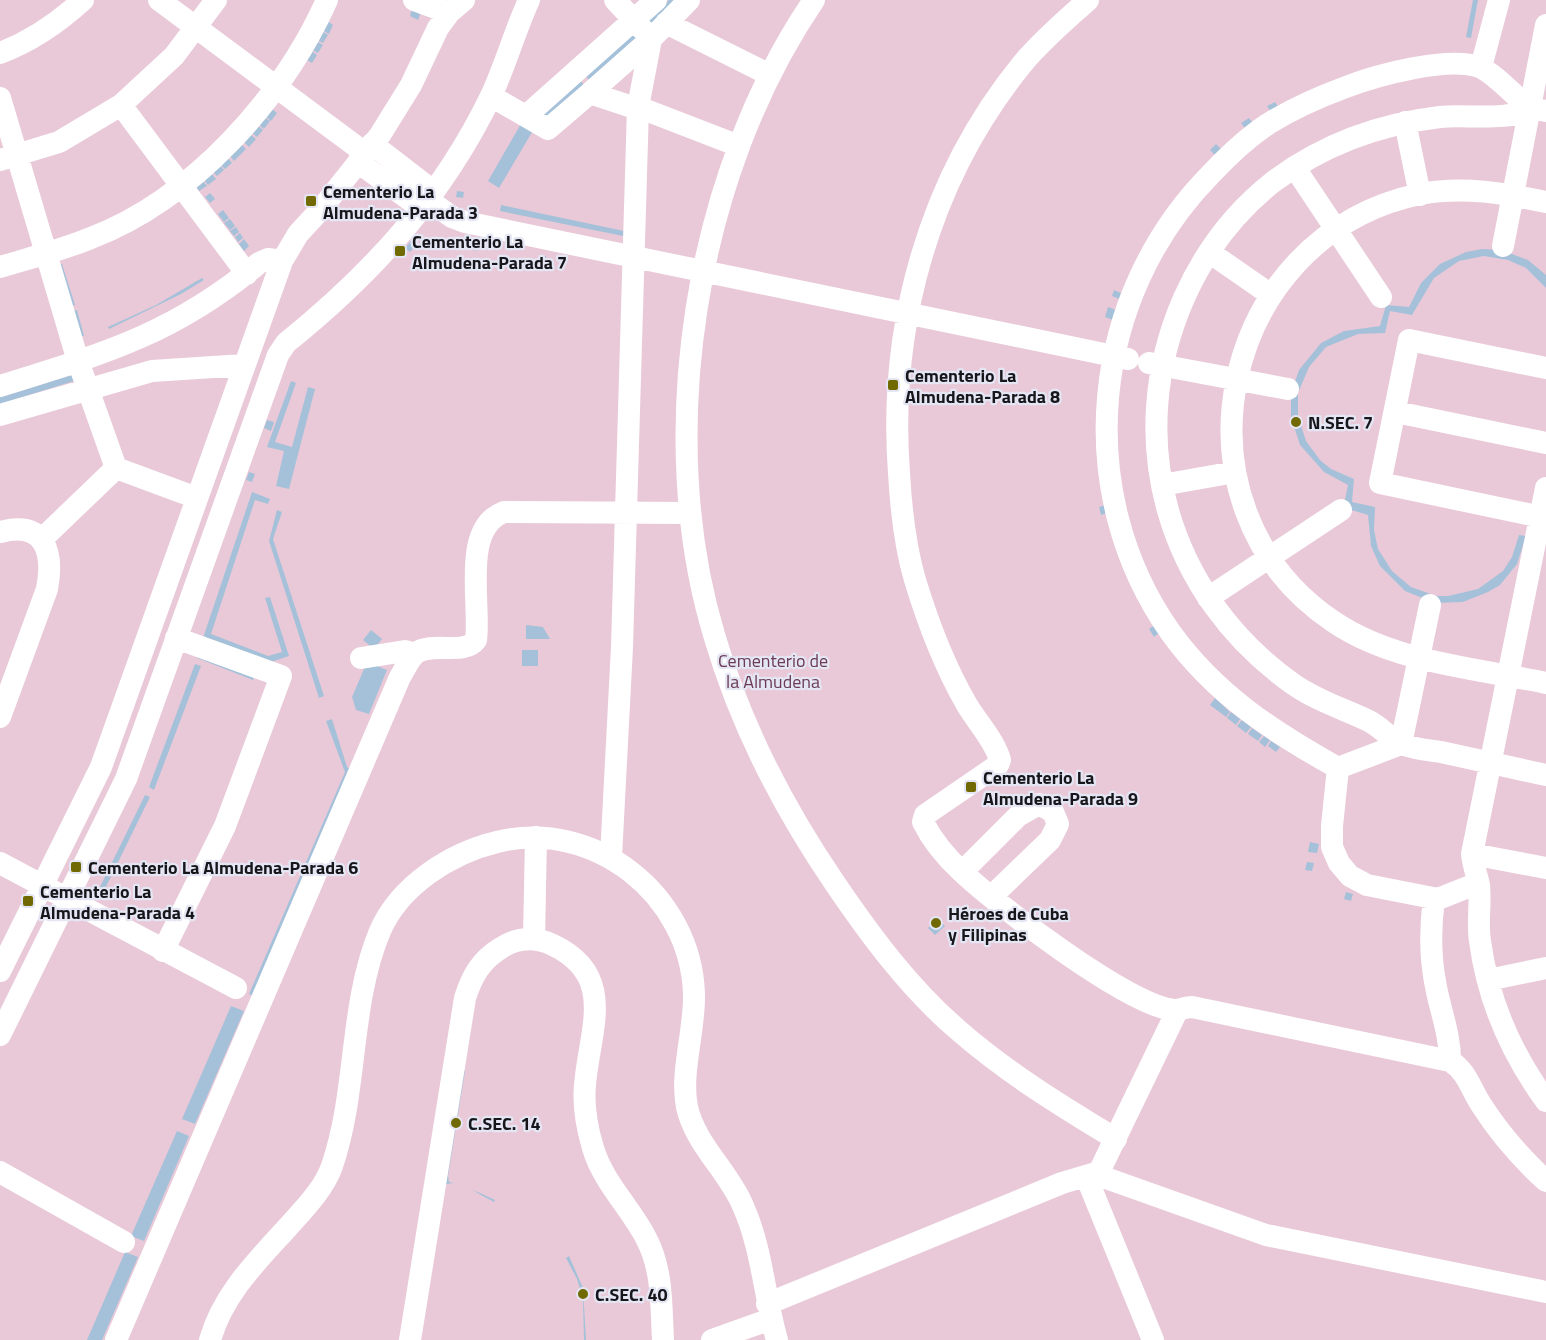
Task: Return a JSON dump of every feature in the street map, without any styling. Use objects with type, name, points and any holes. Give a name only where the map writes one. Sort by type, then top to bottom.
[{"type":"lane","points":[[0,53],[23,44],[60,21],[83,0]]},
{"type":"lane","points":[[159,0],[427,200],[452,217],[465,222],[907,314],[1288,388]]},
{"type":"lane","points":[[9,157],[59,142],[121,105],[174,56],[216,0]]},
{"type":"lane","points":[[0,267],[93,238],[138,214],[180,186],[212,160],[245,126],[275,87],[295,58],[327,0]]},
{"type":"lane","points":[[0,971],[101,767],[282,261],[298,234],[365,153],[411,85],[438,28],[454,4],[414,0]]},
{"type":"lane","points":[[0,1035],[126,779],[278,355],[286,343],[362,278],[393,245],[427,200],[463,148],[491,96],[529,0]]},
{"type":"lane","points":[[615,0],[651,39]]},
{"type":"lane","points":[[526,116],[656,0]]},
{"type":"lane","points":[[491,96],[548,129],[651,39],[689,0]]},
{"type":"lane","points":[[814,0],[770,75],[739,146],[702,271],[694,316],[689,362],[687,453],[690,513],[717,646],[745,723],[767,771],[809,846],[864,926],[917,990],[955,1028],[1023,1081],[1116,1139]]},
{"type":"lane","points":[[1088,0],[1024,62],[968,146],[949,181],[923,246],[907,314],[897,380],[897,447],[901,511],[915,579],[937,644],[966,704],[1000,760],[999,765],[923,819],[925,826],[962,872],[992,896],[1095,972],[1153,1004],[1177,1011],[1192,1006],[1450,1060],[1460,1066],[1480,1105],[1499,1130],[1546,1182]]},
{"type":"lane","points":[[1480,67],[1499,0]]},
{"type":"lane","points":[[666,22],[770,75]]},
{"type":"lane","points":[[1503,246],[1513,195],[1538,110],[1546,25]]},
{"type":"lane","points":[[611,857],[622,647],[624,515],[638,107],[651,39]]},
{"type":"lane","points":[[1538,110],[1480,67],[1463,65],[1392,72],[1355,84],[1296,109],[1267,125],[1243,143],[1189,196],[1164,231],[1141,273],[1124,315],[1156,426],[1162,485],[1168,516],[1180,547],[1208,597],[1247,645],[1294,685],[1317,699],[1370,722],[1401,744],[1546,775]]},
{"type":"lane","points":[[590,93],[638,107],[739,146]]},
{"type":"lane","points":[[0,98],[9,157],[46,253],[78,362],[116,468],[197,498]]},
{"type":"lane","points":[[121,105],[247,274]]},
{"type":"lane","points":[[1338,768],[1288,740],[1236,703],[1202,671],[1171,633],[1148,596],[1122,531],[1108,461],[1107,390],[1138,360],[1180,308],[1193,277],[1209,252],[1247,205],[1273,182],[1344,141],[1406,122],[1443,117],[1501,116],[1538,110]]},
{"type":"lane","points":[[1406,122],[1419,195]]},
{"type":"lane","points":[[1295,168],[1381,297]]},
{"type":"lane","points":[[1546,202],[1513,195],[1449,190],[1419,195],[1364,214],[1336,230],[1312,249],[1271,295],[1254,325],[1235,379],[1230,415],[1235,472],[1245,505],[1270,559],[1303,596],[1335,622],[1375,644],[1420,657],[1546,683]]},
{"type":"lane","points":[[1209,252],[1271,295]]},
{"type":"lane","points":[[0,386],[78,362],[156,332],[218,296],[268,259],[282,261]]},
{"type":"lane","points":[[1544,517],[1380,483],[1409,340],[1546,368]]},
{"type":"lane","points":[[0,415],[152,371],[244,365]]},
{"type":"lane","points":[[1396,412],[1546,443]]},
{"type":"lane","points":[[41,540],[116,468]]},
{"type":"lane","points":[[1162,485],[1235,472]]},
{"type":"lane","points":[[1543,1091],[1522,1066],[1502,1027],[1479,939],[1478,883],[1472,854],[1544,517],[1546,488]]},
{"type":"lane","points":[[1208,597],[1270,559],[1341,510]]},
{"type":"lane","points":[[116,1340],[400,677],[415,654],[430,648],[467,646],[476,640],[477,548],[481,532],[490,519],[504,512],[624,515],[690,513]]},
{"type":"lane","points":[[0,532],[19,529],[34,534],[41,540],[50,557],[46,589],[0,717]]},
{"type":"lane","points":[[1401,744],[1430,605]]},
{"type":"lane","points":[[163,951],[225,826],[280,676],[176,638]]},
{"type":"lane","points":[[361,658],[405,651],[415,654]]},
{"type":"lane","points":[[1338,768],[1401,744]]},
{"type":"lane","points":[[1338,768],[1331,837],[1339,863],[1350,876],[1367,885],[1434,899],[1478,883]]},
{"type":"lane","points":[[962,872],[1018,816],[1040,804],[1053,812],[1058,824],[1050,840],[992,896]]},
{"type":"lane","points":[[534,939],[536,837]]},
{"type":"lane","points":[[210,1340],[226,1300],[249,1269],[314,1197],[331,1168],[367,971],[381,929],[391,912],[421,879],[448,860],[477,847],[507,840],[536,837],[577,844],[611,857],[643,882],[664,905],[682,933],[693,976],[694,994],[686,1104],[698,1134],[726,1173],[749,1221],[772,1321]]},
{"type":"lane","points":[[1472,854],[1546,868]]},
{"type":"lane","points":[[0,863],[236,988]]},
{"type":"lane","points":[[1434,899],[1430,926],[1436,987],[1450,1041],[1450,1060]]},
{"type":"lane","points":[[411,1340],[465,998],[478,967],[492,953],[508,944],[534,939],[567,953],[582,968],[592,985],[596,1018],[585,1084],[584,1105],[588,1129],[600,1167],[653,1252],[660,1283],[663,1340]]},
{"type":"lane","points":[[1488,980],[1546,968]]},
{"type":"lane","points":[[712,1340],[772,1321],[1062,1183],[1092,1174],[1116,1139],[1177,1011]]},
{"type":"lane","points":[[0,1172],[124,1242]]},
{"type":"lane","points":[[1092,1174],[1266,1235],[1546,1292]]},
{"type":"lane","points":[[1092,1174],[1153,1340]]},
{"type":"green space","name":"Cementerio de la Almudena","points":[[0,0],[1546,0],[1546,1340],[0,1340]]},
{"type":"building","points":[[669,0],[681,0],[651,28],[645,22]]},
{"type":"building","points":[[1473,0],[1478,0],[1471,38],[1466,37]]},
{"type":"building","points":[[412,9],[421,12],[418,20],[410,16]]},
{"type":"building","points":[[327,21],[333,25],[329,34],[322,30]]},
{"type":"building","points":[[631,28],[641,39],[592,83],[583,73]]},
{"type":"building","points":[[322,31],[328,35],[323,43],[317,40]]},
{"type":"building","points":[[316,41],[323,45],[318,53],[311,49]]},
{"type":"building","points":[[310,50],[317,55],[312,63],[305,59]]},
{"type":"building","points":[[578,78],[587,88],[550,121],[541,111]]},
{"type":"building","points":[[1275,102],[1279,108],[1271,112],[1267,106]]},
{"type":"building","points":[[271,108],[277,113],[271,121],[265,116]]},
{"type":"building","points":[[264,117],[270,121],[264,129],[258,124]]},
{"type":"building","points":[[1249,118],[1253,123],[1245,128],[1241,123]]},
{"type":"building","points":[[522,122],[534,129],[499,188],[488,181]]},
{"type":"building","points":[[257,125],[263,130],[257,137],[251,132]]},
{"type":"building","points":[[249,133],[256,139],[249,147],[243,141]]},
{"type":"building","points":[[241,144],[246,149],[234,161],[229,155]]},
{"type":"building","points":[[1216,144],[1221,149],[1215,155],[1210,150]]},
{"type":"building","points":[[227,157],[232,163],[225,169],[220,164]]},
{"type":"building","points":[[219,164],[224,170],[217,176],[212,171]]},
{"type":"building","points":[[211,173],[216,179],[208,185],[203,179]]},
{"type":"building","points":[[202,180],[207,186],[199,191],[195,186]]},
{"type":"building","points":[[457,191],[464,192],[463,198],[456,197]]},
{"type":"building","points":[[210,193],[215,199],[210,203],[205,197]]},
{"type":"building","points":[[501,205],[624,231],[623,236],[500,211]]},
{"type":"building","points":[[223,210],[229,218],[224,222],[218,214]]},
{"type":"building","points":[[230,219],[235,226],[230,230],[224,223]]},
{"type":"building","points":[[236,227],[239,232],[234,236],[230,231]]},
{"type":"building","points":[[240,233],[243,238],[238,242],[235,237]]},
{"type":"building","points":[[244,239],[249,246],[244,251],[239,244]]},
{"type":"building","points":[[411,241],[416,245],[410,252],[405,248]]},
{"type":"building","points":[[471,244],[479,246],[478,251],[470,249]]},
{"type":"building","name":"N.SEC. 7","points":[[1482,249],[1501,250],[1528,260],[1546,275],[1546,288],[1526,268],[1508,260],[1484,256],[1459,261],[1434,278],[1412,315],[1390,311],[1385,333],[1358,334],[1326,347],[1309,367],[1298,393],[1298,416],[1306,441],[1320,460],[1331,469],[1354,479],[1352,502],[1375,507],[1374,530],[1378,549],[1392,571],[1411,587],[1436,596],[1448,596],[1478,589],[1503,571],[1512,557],[1519,535],[1526,536],[1517,564],[1500,585],[1463,602],[1435,603],[1405,591],[1380,566],[1371,546],[1368,515],[1348,509],[1344,504],[1348,485],[1324,472],[1300,445],[1291,417],[1291,393],[1299,370],[1321,343],[1344,331],[1380,326],[1386,305],[1409,307],[1421,283],[1440,264],[1466,252]]},
{"type":"building","points":[[541,255],[546,256],[545,262],[540,261]]},
{"type":"building","points":[[62,264],[75,305],[72,306],[59,265]]},
{"type":"building","points":[[202,278],[204,280],[181,294],[109,329],[108,327],[156,305]]},
{"type":"building","points":[[1114,290],[1121,293],[1119,299],[1112,296]]},
{"type":"building","points":[[1108,307],[1116,310],[1113,320],[1105,317]]},
{"type":"building","points":[[77,310],[84,336],[81,336],[73,311]]},
{"type":"building","points":[[72,375],[74,381],[0,404],[0,397]]},
{"type":"building","points":[[291,381],[296,383],[275,442],[292,447],[308,387],[315,389],[289,489],[276,486],[284,451],[267,447]]},
{"type":"building","points":[[267,420],[274,422],[271,431],[264,428]]},
{"type":"building","points":[[249,472],[255,474],[252,482],[246,480]]},
{"type":"building","points":[[252,492],[270,499],[268,504],[255,500],[211,634],[268,656],[282,652],[265,598],[270,597],[289,656],[268,663],[203,638]]},
{"type":"building","points":[[1109,504],[1107,513],[1101,515],[1099,507]]},
{"type":"building","points":[[277,510],[282,512],[273,539],[324,696],[319,698],[269,541]]},
{"type":"building","points":[[526,625],[543,627],[550,639],[526,639]]},
{"type":"building","points":[[1155,625],[1160,632],[1154,637],[1149,629]]},
{"type":"building","points":[[371,630],[382,639],[374,649],[363,640]]},
{"type":"building","points":[[522,650],[538,650],[538,666],[522,666]]},
{"type":"building","points":[[198,655],[254,676],[253,680],[197,658]]},
{"type":"building","points":[[367,662],[387,670],[369,714],[356,710],[352,697]]},
{"type":"building","points":[[195,664],[201,666],[154,790],[149,787]]},
{"type":"building","points":[[1215,698],[1230,712],[1226,717],[1210,705]]},
{"type":"building","points":[[1231,712],[1240,719],[1236,725],[1227,718]]},
{"type":"building","points":[[332,719],[347,767],[353,770],[254,996],[249,994],[345,772],[326,721]]},
{"type":"building","points":[[1242,720],[1251,727],[1246,733],[1237,726]]},
{"type":"building","points":[[1252,728],[1262,735],[1258,741],[1248,734]]},
{"type":"building","points":[[1264,736],[1270,740],[1265,747],[1259,742]]},
{"type":"building","points":[[1271,741],[1280,747],[1276,752],[1268,746]]},
{"type":"building","points":[[145,795],[150,797],[101,897],[96,895]]},
{"type":"building","points":[[1310,842],[1319,844],[1317,853],[1308,852]]},
{"type":"building","points":[[1307,862],[1314,863],[1312,871],[1305,870]]},
{"type":"building","points":[[1346,892],[1353,894],[1351,901],[1344,899]]},
{"type":"building","points":[[938,918],[945,926],[935,935],[928,928]]},
{"type":"building","points":[[231,1006],[244,1011],[195,1124],[182,1119]]},
{"type":"building","points":[[463,1070],[465,1071],[448,1176],[449,1182],[454,1183],[446,1184]]},
{"type":"building","points":[[177,1131],[189,1136],[144,1241],[131,1236]]},
{"type":"building","points":[[472,1190],[480,1193],[495,1200],[494,1202]]},
{"type":"building","points":[[125,1252],[138,1257],[102,1340],[87,1340]]},
{"type":"building","name":"C.SEC. 40","points":[[569,1256],[583,1288],[586,1340],[584,1340],[583,1299],[577,1279],[566,1258]]},
{"type":"place","name":"Cementerio La Almudena-Parada 3","points":[[311,201]]},
{"type":"place","name":"Cementerio La Almudena-Parada 7","points":[[400,251]]},
{"type":"place","name":"Cementerio La Almudena-Parada 8","points":[[893,385]]},
{"type":"place","name":"N.SEC. 7","points":[[1296,422]]},
{"type":"place","name":"Cementerio La Almudena-Parada 9","points":[[971,787]]},
{"type":"place","name":"Cementerio La Almudena-Parada 6","points":[[76,867]]},
{"type":"place","name":"Cementerio La Almudena-Parada 4","points":[[28,901]]},
{"type":"place","name":"Héroes de Cuba y Filipinas","points":[[936,923]]},
{"type":"place","name":"C.SEC. 14","points":[[456,1123]]},
{"type":"place","name":"C.SEC. 40","points":[[583,1294]]}]
